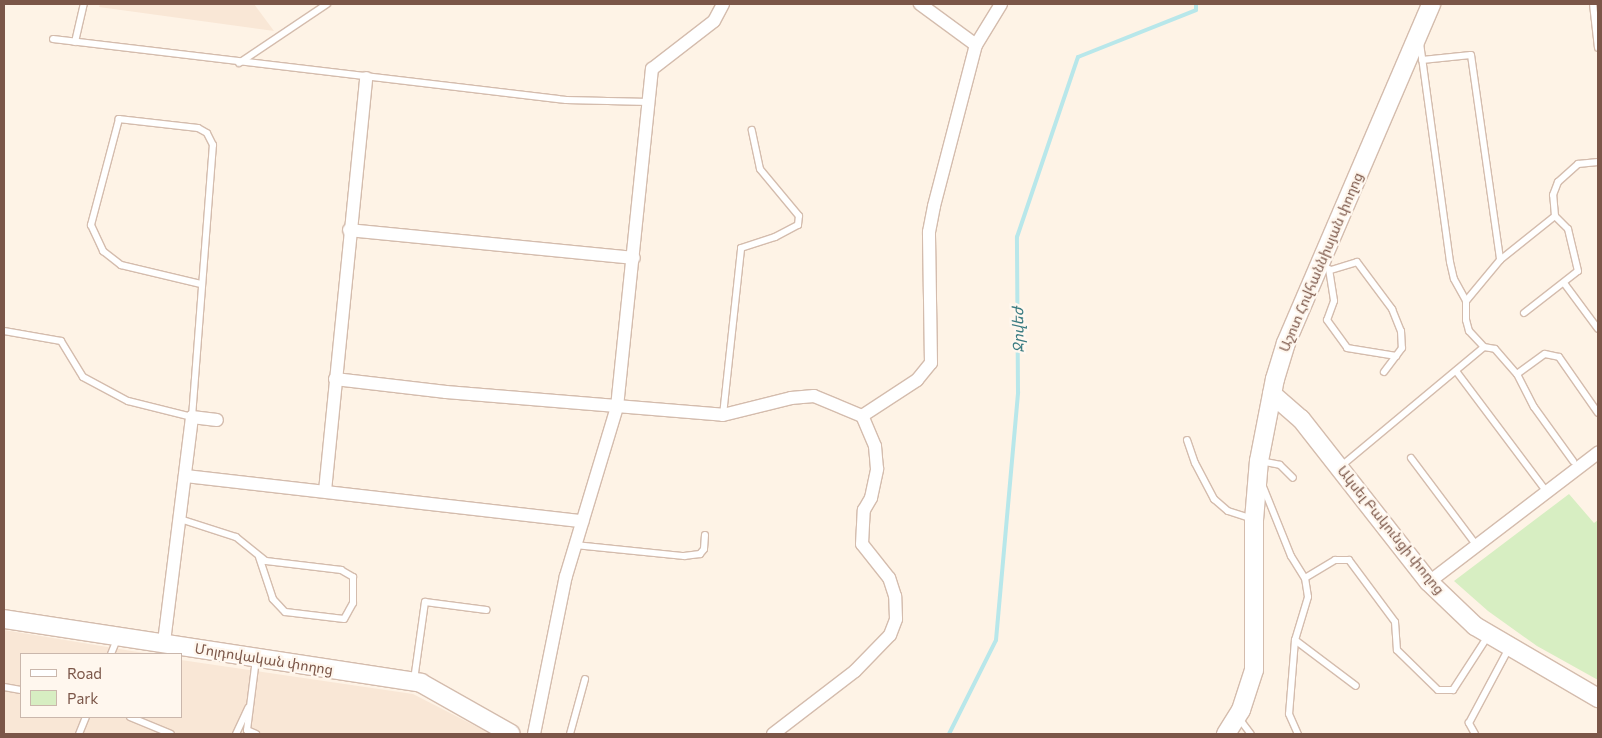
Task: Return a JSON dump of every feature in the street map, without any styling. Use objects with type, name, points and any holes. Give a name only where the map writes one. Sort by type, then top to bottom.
[{"type":"street","points":[[534,734],[575,545],[617,407],[634,258],[652,69],[714,21],[723,4]]},
{"type":"street","points":[[920,4],[976,45]]},
{"type":"street","points":[[862,416],[922,376],[932,363],[929,232],[976,45],[1001,4]]},
{"type":"street","name":"Աշոտ Հովհաննիսյան փողոց","points":[[1226,734],[1237,717],[1254,670],[1254,520],[1258,469],[1272,394],[1286,343],[1325,268],[1418,32],[1431,4]]},
{"type":"street","points":[[325,492],[349,230],[366,78]]},
{"type":"street","points":[[349,230],[634,258]]},
{"type":"street","points":[[335,378],[617,407],[723,415],[791,398],[814,396],[862,416],[875,446],[877,469],[871,498],[864,510],[862,544],[889,578],[896,596],[896,619],[890,635],[855,671],[772,734]]},
{"type":"street","name":"Ակսել Բակունցի փողոց","points":[[1272,394],[1301,418],[1429,582],[1488,636],[1598,698]]},
{"type":"street","points":[[164,642],[192,417],[217,420]]},
{"type":"street","points":[[1429,582],[1598,453]]},
{"type":"street","points":[[185,476],[582,521]]},
{"type":"street","name":"Մոլդովական փողոց","points":[[4,619],[164,642],[421,683],[511,734]]},
{"type":"lane","points":[[74,42],[84,4]]},
{"type":"lane","points":[[239,63],[327,4]]},
{"type":"lane","points":[[1593,4],[1598,48]]},
{"type":"lane","points":[[1418,32],[1450,262],[1454,279],[1466,301],[1466,320],[1469,331],[1484,347]]},
{"type":"lane","points":[[53,39],[239,63],[566,100],[648,102]]},
{"type":"lane","points":[[1422,60],[1471,54],[1500,260]]},
{"type":"lane","points":[[4,331],[61,341],[83,377],[128,401],[192,417],[213,145],[207,133],[198,128],[118,119],[91,225],[103,251],[121,265],[201,284]]},
{"type":"lane","points":[[723,415],[741,248],[775,237],[798,225],[799,216],[760,169],[752,130]]},
{"type":"lane","points":[[1524,314],[1578,270],[1568,229],[1555,216],[1553,195],[1558,182],[1578,164],[1598,162]]},
{"type":"lane","points":[[1466,301],[1500,260],[1555,216]]},
{"type":"lane","points":[[1384,372],[1396,356],[1402,348],[1398,323],[1392,309],[1357,262],[1325,268],[1334,301],[1327,320],[1348,348],[1396,356]]},
{"type":"lane","points":[[1564,283],[1598,329]]},
{"type":"lane","points":[[1340,467],[1456,371],[1477,350],[1484,347],[1495,349],[1518,374],[1534,407],[1573,461]]},
{"type":"lane","points":[[1518,374],[1545,354],[1559,357],[1598,413]]},
{"type":"lane","points":[[1456,371],[1547,492]]},
{"type":"lane","points":[[1187,440],[1195,463],[1214,499],[1228,511],[1254,520]]},
{"type":"lane","points":[[1411,458],[1477,546]]},
{"type":"lane","points":[[1293,478],[1280,465],[1258,469],[1291,556],[1305,578],[1308,597],[1295,640],[1290,714],[1298,734]]},
{"type":"lane","points":[[180,519],[236,537],[266,561],[341,570],[353,577],[353,603],[344,619],[285,612],[273,599],[260,557]]},
{"type":"lane","points":[[575,545],[684,556],[700,554],[704,549],[705,535]]},
{"type":"lane","points":[[1305,578],[1335,560],[1349,560],[1395,622],[1397,650],[1438,690],[1453,690],[1488,636]]},
{"type":"lane","points":[[413,682],[425,602],[486,610]]},
{"type":"lane","points":[[111,653],[118,636]]},
{"type":"lane","points":[[1295,640],[1356,686]]},
{"type":"lane","points":[[1475,734],[1469,722],[1509,648]]},
{"type":"lane","points":[[256,658],[247,730],[256,734]]},
{"type":"lane","points":[[570,734],[585,679]]},
{"type":"lane","points":[[4,687],[20,690]]},
{"type":"lane","points":[[236,734],[250,702]]},
{"type":"lane","points":[[1237,717],[1251,734]]},
{"type":"lane","points":[[79,734],[86,718]]},
{"type":"lane","points":[[132,718],[171,734]]},
{"type":"shaded area","points":[[100,4],[254,4],[274,31],[99,7]]},
{"type":"shaded area","points":[[4,630],[144,653],[20,653],[20,718],[182,718],[182,660],[413,694],[491,734],[4,734]]},
{"type":"green space","points":[[1569,494],[1594,523],[1598,520],[1598,680],[1537,646],[1488,611],[1454,581]]},
{"type":"waterway","name":"Ջրվեժ","points":[[949,734],[996,640],[1018,392],[1017,237],[1078,57],[1196,10],[1196,4]]}]
